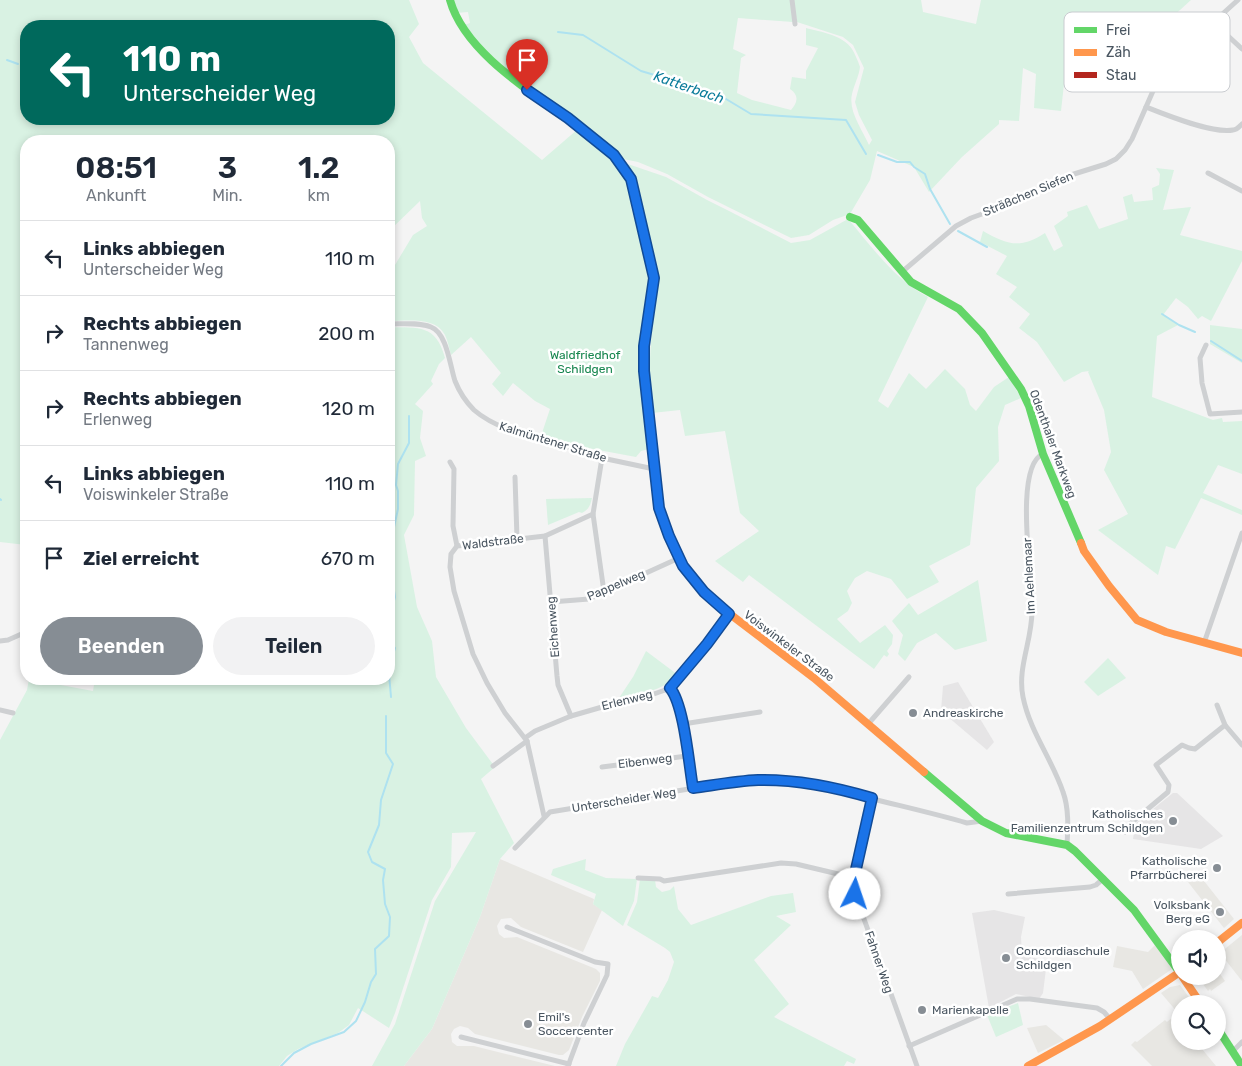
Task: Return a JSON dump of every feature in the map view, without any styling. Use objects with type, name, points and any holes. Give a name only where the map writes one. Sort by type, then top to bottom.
[{"type":"street","name":"Voiswinkeler Straße","points":[[450,0],[454,14],[462,28],[508,75],[568,118],[614,155],[631,179],[654,278],[644,346],[644,371],[659,508],[679,558],[700,588],[729,614],[814,678],[869,723],[982,821],[1006,833],[1067,845]]},
{"type":"street","points":[[792,0],[795,24]]},
{"type":"street","name":"Sträßchen Siefen","points":[[1224,12],[1238,0]]},
{"type":"street","points":[[1230,38],[1242,49]]},
{"type":"street","name":"Sträßchen Siefen","points":[[903,271],[956,226],[971,218],[1012,202],[1058,178],[1112,161],[1121,155],[1129,146],[1153,92]]},
{"type":"street","points":[[1146,107],[1180,121],[1204,127],[1230,131],[1237,129],[1242,124]]},
{"type":"street","points":[[1208,173],[1242,191]]},
{"type":"street","name":"Odenthaler Markweg","points":[[850,217],[858,220],[911,282],[958,309],[982,333],[1021,389],[1043,454],[1084,551],[1137,620],[1166,632],[1242,653]]},
{"type":"street","name":"Kalmüntener Straße","points":[[395,324],[422,325],[435,329],[444,341],[458,388],[472,407],[486,418],[503,427],[533,438],[596,454],[602,458],[654,469]]},
{"type":"street","points":[[1206,345],[1200,358],[1202,383],[1210,414],[1242,412]]},
{"type":"street","name":"Im Aehlemaar","points":[[1043,454],[1034,459],[1028,478],[1027,540],[1032,624],[1021,681],[1029,719],[1064,793],[1068,828],[1067,845]]},
{"type":"street","points":[[602,458],[593,514],[604,592]]},
{"type":"street","points":[[450,462],[454,469],[453,526],[456,546]]},
{"type":"street","points":[[515,477],[517,538]]},
{"type":"street","name":"Waldstraße","points":[[544,816],[526,740],[505,713],[487,683],[473,654],[454,591],[450,567],[451,554],[456,546],[546,536],[593,514]]},
{"type":"street","points":[[1204,643],[1242,533]]},
{"type":"street","name":"Eichenweg","points":[[546,536],[558,685],[571,716]]},
{"type":"street","points":[[1236,552],[1242,554]]},
{"type":"street","name":"Pappelweg","points":[[551,602],[589,599],[679,558]]},
{"type":"street","name":"Erlenweg","points":[[526,740],[535,731],[571,716],[616,702],[648,696],[670,688],[701,652],[729,614]]},
{"type":"street","points":[[0,639],[8,640],[20,635]]},
{"type":"street","points":[[869,723],[909,677]]},
{"type":"street","points":[[670,688],[676,694],[683,724],[693,788]]},
{"type":"street","points":[[1218,705],[1226,725],[1242,745]]},
{"type":"street","points":[[0,710],[13,714]]},
{"type":"street","points":[[683,724],[760,712]]},
{"type":"street","points":[[1125,832],[1131,823],[1168,792],[1169,785],[1156,765],[1182,745],[1195,748],[1226,725]]},
{"type":"street","points":[[493,766],[526,740]]},
{"type":"street","name":"Eibenweg","points":[[602,767],[687,756]]},
{"type":"street","name":"Unterscheider Weg","points":[[544,816],[550,812],[737,781],[777,780],[808,783],[967,822],[982,821]]},
{"type":"street","name":"Fahner Weg","points":[[872,798],[854,878],[855,894],[917,1066]]},
{"type":"street","points":[[515,848],[544,816]]},
{"type":"street","points":[[1067,845],[1104,878],[1142,921],[1171,960]]},
{"type":"street","points":[[638,878],[660,879],[664,881],[781,863],[796,864],[854,878]]},
{"type":"street","points":[[1008,894],[1090,886],[1104,878]]},
{"type":"street","points":[[1226,936],[1242,923]]},
{"type":"street","points":[[461,1037],[568,1065],[584,1023],[607,975],[608,964],[596,962],[507,927]]},
{"type":"street","points":[[1028,1066],[1110,1019],[1171,978]]},
{"type":"street","points":[[909,1046],[1017,999],[1097,1008],[1110,1019]]},
{"type":"street","points":[[1226,1041],[1242,1066]]},
{"type":"street","points":[[1233,1051],[1242,1042]]},
{"type":"shaded area","points":[[958,682],[994,742],[987,750],[941,711],[943,686]]},
{"type":"shaded area","name":"Katholisches Familienzentrum Schildgen","points":[[1173,793],[1177,793],[1223,836],[1201,849],[1133,839],[1137,822]]},
{"type":"shaded area","points":[[500,859],[594,899],[593,904],[602,910],[583,952],[521,927],[511,918],[501,919],[497,926],[499,934],[504,938],[517,937],[596,969],[600,973],[600,981],[582,1017],[569,1050],[563,1055],[559,1055],[475,1034],[468,1028],[460,1026],[454,1029],[451,1034],[452,1042],[457,1046],[474,1046],[555,1066],[404,1066],[432,1029],[480,917]]},
{"type":"shaded area","points":[[1204,881],[1234,919],[1224,928],[1188,882]]},
{"type":"shaded area","name":"Concordiaschule Schildgen","points":[[994,910],[1025,917],[1021,937],[1022,955],[1047,961],[1043,993],[1039,999],[1016,994],[989,1008],[972,913]]},
{"type":"shaded area","points":[[1242,935],[1242,981],[1226,961],[1226,948]]},
{"type":"shaded area","points":[[1155,945],[1171,970],[1143,989],[1132,971],[1113,967],[1117,946],[1148,952]]},
{"type":"shaded area","points":[[1180,985],[1187,995],[1171,995],[1171,1005],[1161,993],[1170,987]]},
{"type":"shaded area","points":[[1204,985],[1219,985],[1211,991],[1210,989],[1208,991]]},
{"type":"shaded area","points":[[1171,1019],[1171,1050],[1203,1050],[1216,1066],[1152,1066],[1131,1045],[1165,1020],[1167,1022]]},
{"type":"shaded area","points":[[1046,1025],[1064,1040],[1038,1053],[1027,1028]]},
{"type":"green space","name":"Waldfriedhof Schildgen","points":[[0,0],[409,0],[419,24],[409,37],[423,63],[542,160],[578,129],[603,148],[624,171],[631,190],[633,205],[631,207],[647,259],[650,281],[646,312],[649,449],[641,451],[636,457],[561,443],[541,436],[550,409],[535,401],[513,383],[503,396],[492,384],[501,373],[471,337],[451,355],[445,335],[435,325],[412,320],[395,321],[395,265],[413,235],[427,226],[422,218],[420,201],[395,225],[395,135],[20,135],[20,544],[0,542]]},
{"type":"green space","points":[[451,0],[790,0],[793,22],[738,18],[733,49],[746,55],[741,58],[737,93],[752,100],[791,110],[796,99],[795,94],[790,89],[792,77],[806,79],[806,71],[818,48],[806,45],[806,28],[837,37],[852,49],[860,67],[851,100],[856,120],[869,145],[872,140],[859,115],[855,102],[864,68],[853,45],[843,37],[797,22],[793,0],[921,0],[923,12],[976,24],[981,0],[1191,0],[1178,12],[1064,12],[1064,84],[1061,111],[1034,108],[1036,74],[1023,68],[1019,121],[999,120],[999,124],[962,157],[929,192],[914,167],[877,151],[870,180],[850,214],[833,220],[809,235],[791,238],[708,197],[667,174],[638,162],[618,158],[536,97],[497,63],[479,45],[464,25],[470,23],[468,12],[456,13]]},
{"type":"green space","points":[[625,163],[666,177],[791,243],[810,240],[848,219],[875,252],[905,282],[928,297],[878,401],[888,408],[909,373],[926,389],[945,369],[965,389],[970,405],[976,411],[994,387],[1009,377],[1021,398],[1005,405],[998,427],[999,461],[976,488],[970,545],[929,566],[939,582],[907,599],[891,579],[867,571],[855,578],[847,591],[852,603],[848,611],[837,619],[860,643],[885,625],[893,635],[892,644],[887,651],[889,654],[887,657],[884,655],[874,669],[749,575],[743,582],[715,561],[759,531],[740,513],[725,431],[685,436],[680,410],[652,413],[649,377],[657,281],[654,257],[640,215],[635,182]]},
{"type":"green space","points":[[1156,168],[1174,170],[1163,210],[1191,207],[1180,235],[1242,251],[1242,261],[1211,321],[1202,316],[1198,319],[1188,307],[1176,298],[1163,315],[1178,325],[1157,336],[1152,397],[1213,420],[1222,418],[1223,422],[1242,421],[1242,474],[1218,465],[1203,493],[1242,510],[1242,515],[1201,498],[1175,549],[1166,546],[1158,575],[1098,530],[1128,514],[1104,470],[1111,452],[1104,410],[1089,371],[1082,372],[1064,382],[1037,342],[1019,328],[1030,314],[1009,297],[1017,287],[996,274],[1007,256],[980,242],[983,231],[1007,242],[1014,243],[1028,241],[1045,233],[1054,251],[1063,246],[1054,226],[1068,216],[1067,212],[1087,205],[1099,229],[1128,219],[1123,197],[1132,194],[1134,202],[1153,200],[1152,188],[1159,185],[1160,174]]},
{"type":"green space","points":[[1210,325],[1242,329],[1242,363],[1210,344]]},
{"type":"green space","points":[[395,327],[425,330],[437,339],[445,358],[439,364],[431,381],[433,384],[415,404],[423,411],[420,438],[426,456],[415,461],[414,515],[404,535],[417,607],[432,641],[436,677],[466,728],[495,767],[481,779],[514,843],[500,859],[480,917],[432,1029],[404,1066],[372,1066],[395,1024],[435,901],[476,832],[452,833],[451,867],[432,900],[389,1028],[358,1008],[349,1025],[338,1033],[298,1049],[287,1056],[279,1066],[0,1066],[0,740],[28,685],[61,685],[93,691],[94,685],[395,685]]},
{"type":"green space","points":[[592,498],[589,507],[582,513],[579,512],[548,525],[546,499]]},
{"type":"green space","points":[[978,580],[987,641],[955,650],[936,633],[917,643],[905,661],[898,654],[903,635],[892,621],[909,603],[918,615]]},
{"type":"green space","points":[[646,651],[678,675],[658,688],[619,698],[633,677]]},
{"type":"green space","points":[[1108,658],[1126,678],[1098,696],[1084,682]]},
{"type":"green space","points":[[586,859],[585,870],[606,878],[637,879],[634,901],[623,926],[593,904],[596,894],[551,875],[553,869]]},
{"type":"green space","points":[[640,879],[655,880],[656,887],[662,892],[670,890],[674,886],[678,909],[691,925],[771,896],[793,893],[796,912],[776,916],[791,925],[754,960],[789,1004],[774,1017],[856,1059],[854,1064],[847,1061],[844,1066],[616,1066],[625,1044],[652,996],[658,998],[668,980],[674,962],[670,952],[665,948],[627,925],[637,902]]},
{"type":"green space","points":[[1018,1003],[1023,1025],[996,1037],[987,1015]]},
{"type":"waterway","name":"Katterbach","points":[[558,32],[583,35],[641,71],[716,93],[751,114],[846,120],[866,154]]},
{"type":"waterway","points":[[7,60],[18,64]]},
{"type":"waterway","name":"Katterbach","points":[[878,155],[897,162],[910,162],[925,174],[930,189],[950,224]]},
{"type":"waterway","name":"Katterbach","points":[[958,231],[987,247]]},
{"type":"waterway","name":"Katterbach","points":[[1162,314],[1179,325],[1195,332]]},
{"type":"waterway","name":"Katterbach","points":[[1211,341],[1242,361]]},
{"type":"waterway","points":[[395,523],[398,509],[396,485],[398,464],[409,443],[409,416]]},
{"type":"waterway","points":[[390,685],[391,697]]},
{"type":"waterway","points":[[281,1066],[294,1053],[311,1044],[344,1032],[356,1021],[376,974],[375,949],[389,936],[390,917],[385,904],[383,880],[385,869],[372,862],[368,852],[379,825],[381,800],[393,764],[386,753],[386,716]]},
{"type":"traffic: fast","points":[[450,0],[459,21],[473,41],[490,59],[510,77],[592,137],[627,172],[634,185],[654,278],[652,294]]},
{"type":"traffic: fast","points":[[850,217],[858,220],[911,282],[959,309],[982,333],[1021,389],[1029,406],[1043,454],[1081,543]]},
{"type":"traffic: fast","points":[[924,772],[982,821],[1006,833],[1067,845],[1075,851],[1134,910],[1171,961]]},
{"type":"traffic: fast","points":[[1226,1041],[1242,1066]]},
{"type":"traffic: slow","points":[[657,496],[664,523],[683,566],[700,588],[718,605],[814,678],[924,772]]},
{"type":"traffic: slow","points":[[1081,543],[1084,551],[1109,586],[1137,620],[1166,632],[1242,653]]},
{"type":"traffic: slow","points":[[1226,936],[1242,923]]},
{"type":"traffic: slow","points":[[1028,1066],[1100,1026],[1171,978]]},
{"type":"traffic: slow","points":[[1188,985],[1195,995]]},
{"type":"traffic: jam","points":[[652,294],[644,346],[644,371],[657,496]]},
{"type":"place","name":"Andreaskirche","points":[[913,713]]},
{"type":"place","name":"Katholisches Familienzentrum Schildgen","points":[[1173,821]]},
{"type":"place","name":"Katholische Pfarrbücherei","points":[[1217,868]]},
{"type":"place","name":"Volksbank Berg eG","points":[[1220,912]]},
{"type":"place","name":"Concordiaschule Schildgen","points":[[1006,958]]},
{"type":"place","name":"Marienkapelle","points":[[922,1010]]},
{"type":"place","name":"Emil's Soccercenter","points":[[528,1024]]},
{"type":"route","points":[[527,90],[568,118],[614,155],[631,179],[649,251],[654,278],[644,346],[644,371],[657,500],[664,524],[683,566],[704,592],[729,614],[707,644],[670,688],[676,694],[683,724],[693,788],[737,781],[777,780],[836,788],[872,798],[854,878],[855,894]]}]
